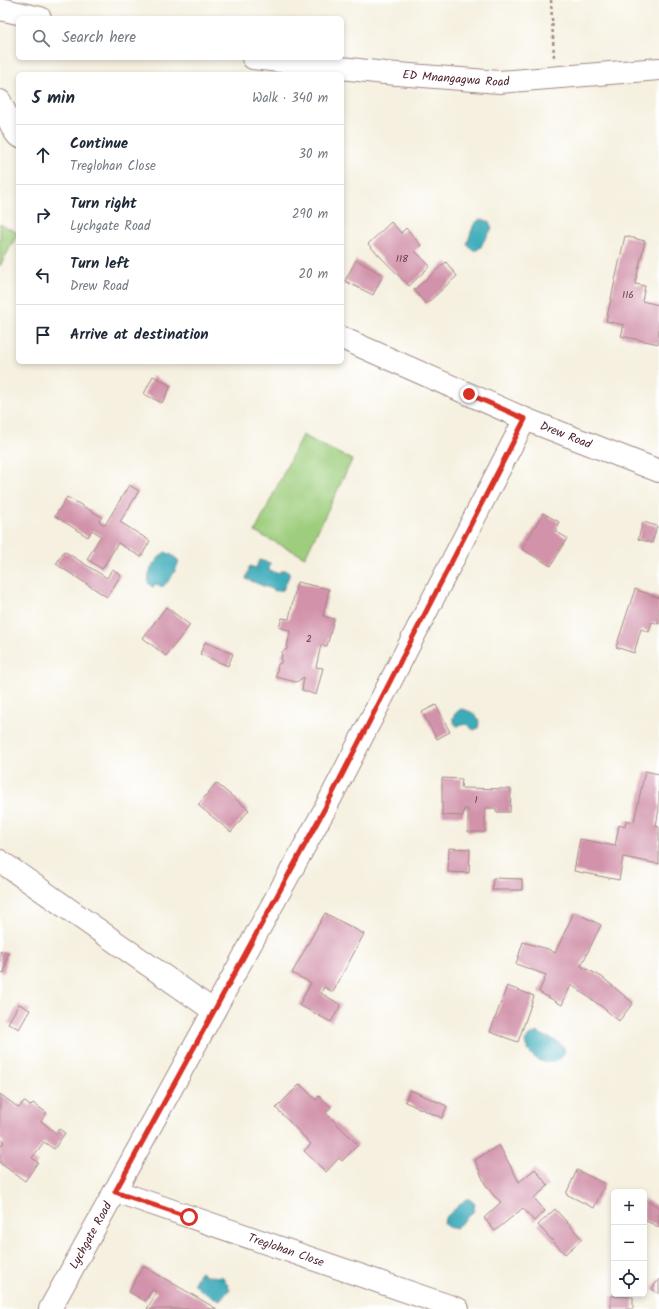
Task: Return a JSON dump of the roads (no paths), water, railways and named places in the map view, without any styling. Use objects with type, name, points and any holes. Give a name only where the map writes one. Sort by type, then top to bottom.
[{"type":"main road","points":[[0,9],[31,16]]},
{"type":"main road","name":"ED Mnangagwa Road","points":[[270,60],[385,73],[499,82],[659,69]]},
{"type":"main road","points":[[0,101],[16,134]]},
{"type":"main road","name":"Drew Road","points":[[344,339],[525,419],[659,471]]},
{"type":"main road","name":"Lychgate Road","points":[[50,1309],[325,808],[525,419]]},
{"type":"main road","points":[[0,861],[214,1011]]},
{"type":"main road","name":"Treglohan Close","points":[[115,1192],[458,1309]]},
{"type":"water","points":[[479,220],[489,222],[492,228],[481,247],[477,250],[472,250],[467,244],[474,224]]},
{"type":"water","points":[[165,552],[172,555],[179,561],[168,582],[162,587],[157,584],[153,588],[148,583],[151,569],[155,562]]},
{"type":"water","points":[[259,560],[270,563],[269,571],[277,573],[285,570],[289,572],[289,576],[283,590],[276,591],[246,579],[250,566],[256,568]]},
{"type":"water","points":[[461,709],[469,711],[477,717],[479,720],[478,728],[474,730],[466,724],[457,726],[455,724],[453,717],[456,712]]},
{"type":"water","points":[[537,1032],[558,1042],[564,1047],[563,1055],[558,1060],[547,1063],[542,1062],[529,1052],[525,1042],[529,1036]]},
{"type":"water","points":[[466,1199],[470,1199],[475,1204],[473,1212],[456,1228],[450,1228],[445,1225],[445,1218]]},
{"type":"water","points":[[200,1272],[208,1276],[223,1277],[230,1289],[220,1300],[213,1297],[200,1289],[194,1283]]}]
